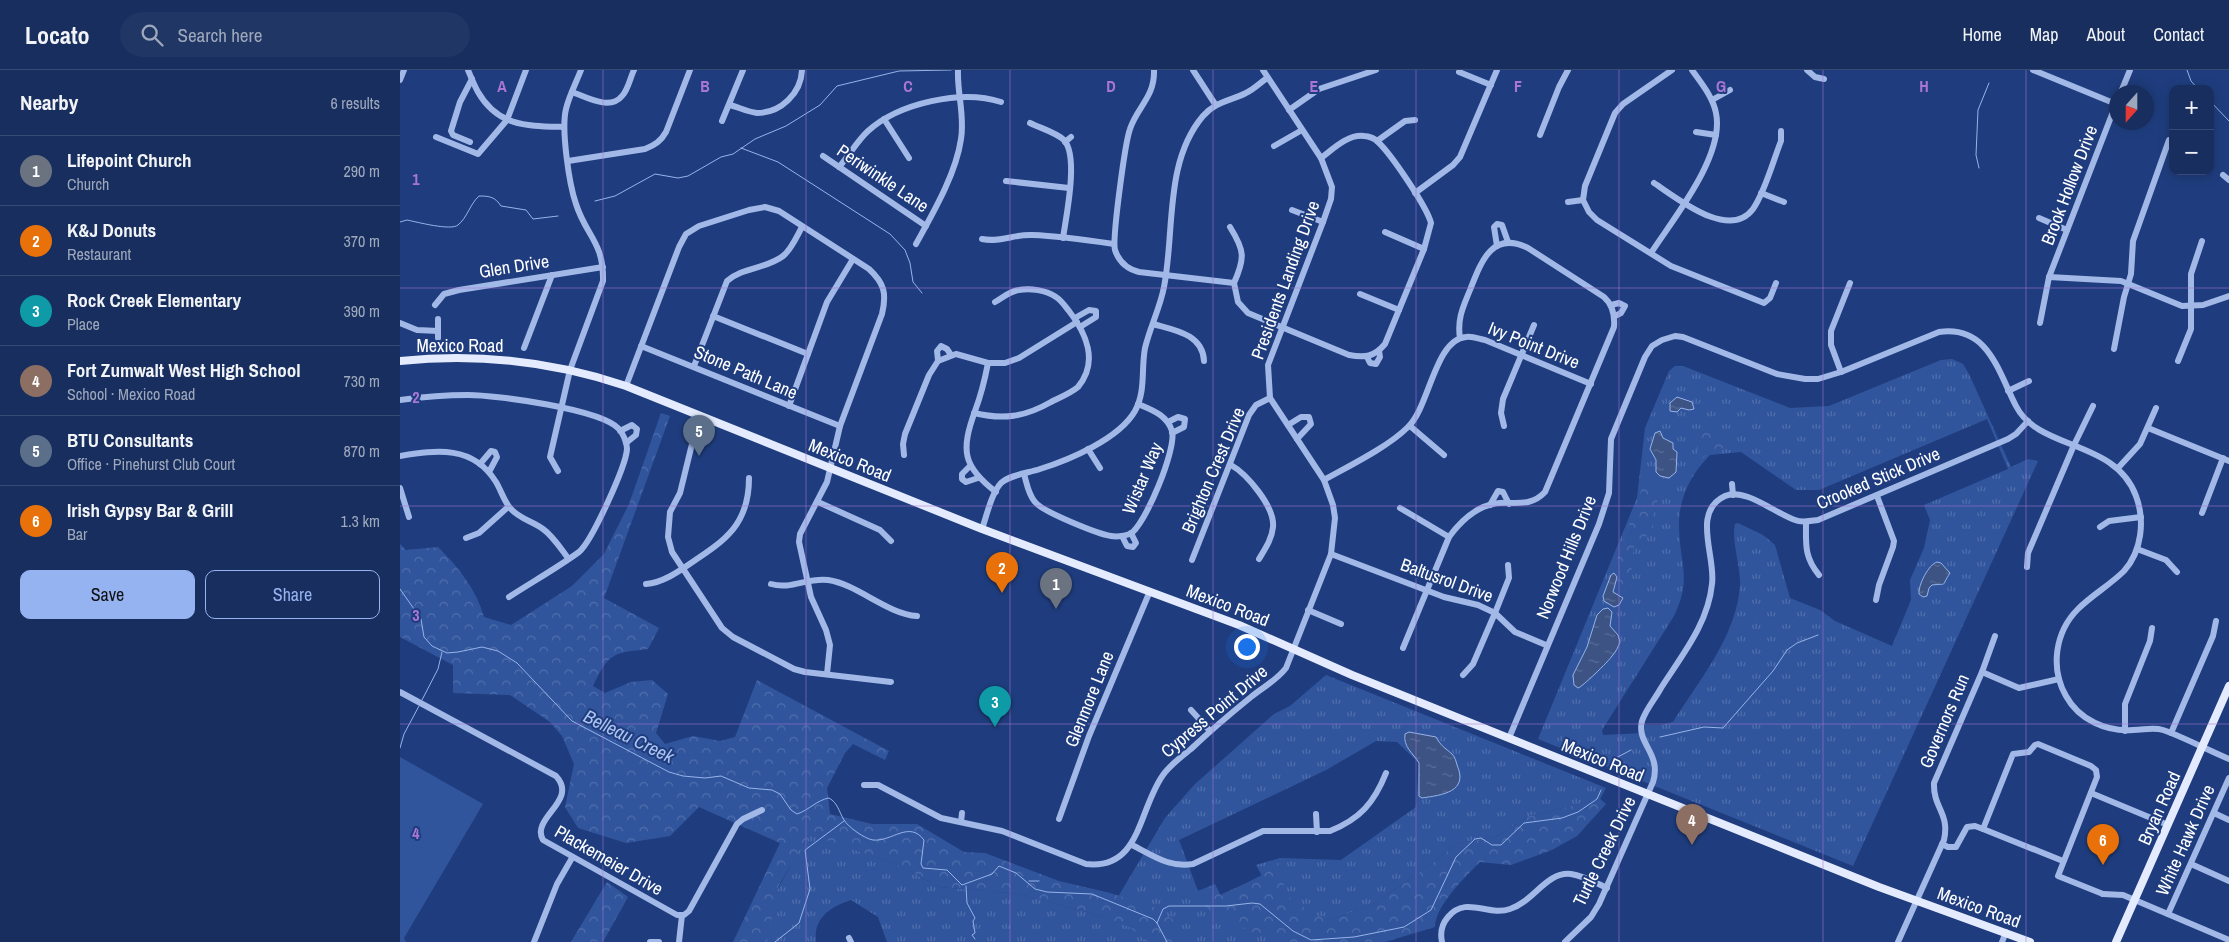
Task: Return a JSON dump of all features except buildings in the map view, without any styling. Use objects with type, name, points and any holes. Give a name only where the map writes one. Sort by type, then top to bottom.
[{"type":"main road","name":"Mexico Road","points":[[400,361],[451,358],[494,359],[570,370],[626,386],[982,528],[1150,591],[1293,648],[1352,675],[1916,901],[2030,942]]},
{"type":"main road","name":"Bryan Road","points":[[2116,942],[2229,686]]},
{"type":"street","points":[[400,80],[404,70]]},
{"type":"street","points":[[436,137],[478,154],[507,120],[526,70]]},
{"type":"street","points":[[558,471],[550,457],[570,370],[603,281],[604,266],[600,252],[575,204],[564,127],[566,110],[581,70]]},
{"type":"street","points":[[572,92],[604,103],[617,100],[624,95],[634,70]]},
{"type":"street","points":[[568,161],[645,149],[654,145],[662,139],[666,132],[690,70]]},
{"type":"street","points":[[722,121],[743,70]]},
{"type":"street","points":[[730,105],[755,113],[780,108],[796,92],[802,70]]},
{"type":"street","points":[[916,244],[941,196],[961,140],[962,122],[958,70]]},
{"type":"street","points":[[1154,70],[1151,91],[1132,123],[1126,140],[1114,244],[1121,261],[1129,268],[1139,272],[1234,283]]},
{"type":"street","points":[[1192,70],[1215,104]]},
{"type":"street","name":"Presidents Landing Drive","points":[[1263,70],[1321,158],[1332,187],[1331,199],[1323,222],[1268,364],[1270,398]]},
{"type":"street","points":[[1289,110],[1319,89],[1376,70]]},
{"type":"street","points":[[1415,193],[1454,165],[1460,157],[1497,70]]},
{"type":"street","points":[[1540,135],[1559,87],[1568,70]]},
{"type":"street","points":[[1672,70],[1623,104],[1615,113],[1585,186],[1583,200],[1589,212],[1597,220],[1671,266],[1764,303],[1770,298],[1776,283]]},
{"type":"street","points":[[1651,253],[1704,169],[1716,135],[1717,115],[1712,100],[1692,70]]},
{"type":"street","points":[[1807,70],[1815,76],[1824,79]]},
{"type":"street","points":[[2033,70],[2109,101]]},
{"type":"street","points":[[2124,85],[2130,70]]},
{"type":"street","points":[[1459,72],[1491,85]]},
{"type":"street","points":[[471,74],[486,103],[507,120],[530,126],[564,127]]},
{"type":"street","points":[[470,142],[453,135],[451,131],[471,74]]},
{"type":"street","points":[[982,528],[1001,483],[1064,461],[1108,438],[1129,420],[1138,404],[1143,386],[1145,349],[1166,275],[1175,188],[1182,153],[1194,128],[1215,104],[1248,92],[1267,78]]},
{"type":"street","points":[[1712,100],[1730,90]]},
{"type":"street","points":[[840,167],[866,132],[906,107],[960,98],[987,98],[1001,102]]},
{"type":"street","points":[[884,119],[909,158]]},
{"type":"street","points":[[1377,140],[1404,121],[1415,120]]},
{"type":"street","name":"Brook Hollow Drive","points":[[2040,323],[2049,277],[2109,122]]},
{"type":"street","points":[[1030,123],[1056,135],[1065,142],[1071,153],[1063,238]]},
{"type":"street","points":[[1274,146],[1302,130]]},
{"type":"street","points":[[1654,183],[1708,216],[1730,222],[1740,219],[1749,214],[1761,193],[1781,140],[1781,131]]},
{"type":"street","points":[[1696,132],[1716,135]]},
{"type":"street","points":[[1230,227],[1240,243],[1243,253],[1241,266],[1234,283],[1238,302],[1248,313],[1350,354],[1367,357],[1379,351],[1399,310],[1424,249],[1431,222],[1415,193],[1377,140],[1365,136],[1355,136],[1346,140],[1321,158]]},
{"type":"street","points":[[1065,142],[1071,137]]},
{"type":"street","points":[[2114,349],[2131,274],[2133,241],[2169,140]]},
{"type":"street","name":"Periwinkle Lane","points":[[823,156],[926,226]]},
{"type":"street","points":[[2223,175],[2229,180]]},
{"type":"street","points":[[1006,181],[1069,188]]},
{"type":"street","points":[[1761,193],[1784,202]]},
{"type":"street","points":[[1568,202],[1583,200]]},
{"type":"street","points":[[626,386],[679,247],[686,234],[692,229],[749,210],[764,207],[779,211],[878,277],[884,288],[885,301],[882,314],[840,426],[831,468],[818,502],[809,514],[800,534],[799,542],[811,597],[826,630],[830,645],[827,674]]},
{"type":"street","points":[[1292,210],[1323,222]]},
{"type":"street","points":[[2039,218],[2067,230]]},
{"type":"street","points":[[1498,246],[1494,227],[1496,224],[1502,225],[1508,242]]},
{"type":"street","points":[[694,366],[727,282],[739,272],[775,261],[785,255],[802,227]]},
{"type":"street","points":[[1384,232],[1424,249]]},
{"type":"street","points":[[982,239],[992,241],[1013,236],[1031,235],[1114,244]]},
{"type":"street","points":[[2178,361],[2191,329],[2191,274],[2202,241]]},
{"type":"street","points":[[1403,648],[1449,537],[1462,520],[1478,509],[1490,505],[1530,503],[1545,492],[1614,327],[1615,316],[1611,305],[1604,296],[1528,248],[1508,242],[1488,253],[1481,263],[1460,316],[1458,326],[1460,338]]},
{"type":"street","points":[[789,406],[827,302],[853,259]]},
{"type":"street","name":"Glen Drive","points":[[435,304],[442,296],[452,292],[604,266]]},
{"type":"street","points":[[524,348],[552,275]]},
{"type":"street","points":[[2049,277],[2113,280],[2129,283],[2169,302],[2192,306],[2203,305],[2229,296]]},
{"type":"street","points":[[1841,372],[1831,345],[1831,331],[1850,283]]},
{"type":"street","points":[[974,413],[990,417],[1008,418],[1025,415],[1076,388],[1088,369],[1090,356],[1077,322],[1058,298],[1040,291],[1017,290],[995,302]]},
{"type":"street","points":[[1360,294],[1399,310]]},
{"type":"street","points":[[1611,305],[1619,303],[1625,306],[1621,313],[1615,316]]},
{"type":"street","points":[[713,316],[808,354]]},
{"type":"street","points":[[400,323],[416,330],[438,334],[438,320]]},
{"type":"street","points":[[904,455],[903,444],[905,434],[928,375],[938,360],[951,355],[962,355],[988,362],[1006,363],[1019,358],[1077,322]]},
{"type":"street","points":[[1153,324],[1191,337],[1201,347],[1204,361]]},
{"type":"street","points":[[1504,426],[1501,413],[1503,399],[1534,325]]},
{"type":"street","name":"Norwood Hills Drive","points":[[1509,738],[1546,645],[1599,524],[1609,493],[1610,447],[1614,430],[1645,357],[1652,346],[1668,338],[1683,337],[1777,374],[1798,379],[1818,378],[1841,372],[1939,332],[1956,331],[1974,338],[1989,352],[2017,409],[2028,421],[2046,433],[2100,457],[2118,468],[2132,488],[2142,517],[2141,534],[2137,549],[2124,571],[2079,608],[2065,626],[2056,655],[2059,679],[2066,697],[2087,718],[2104,727],[2125,731],[2153,728],[2229,759]]},
{"type":"street","name":"Ivy Point Drive","points":[[1324,480],[1351,465],[1410,426],[1420,411],[1444,352],[1460,338],[1472,337],[1485,340],[1591,384]]},
{"type":"street","name":"Stone Path Lane","points":[[641,346],[840,426]]},
{"type":"street","points":[[938,360],[937,350],[940,346],[947,349],[951,355]]},
{"type":"street","points":[[1367,357],[1370,363],[1376,364],[1380,357],[1379,351]]},
{"type":"street","points":[[988,362],[984,384],[968,428],[965,451],[970,466],[978,478],[996,492]]},
{"type":"street","points":[[2008,391],[2029,381]]},
{"type":"street","points":[[400,400],[470,395],[516,400],[561,408],[612,423],[620,431],[627,449],[591,539],[580,551],[509,597]]},
{"type":"street","points":[[1270,398],[1324,480],[1334,512],[1331,554],[1293,648]]},
{"type":"street","name":"Brighton Crest Drive","points":[[1192,560],[1231,466],[1249,415],[1256,405],[1270,398]]},
{"type":"street","name":"Wistar Way","points":[[1024,474],[1031,496],[1046,511],[1109,536],[1122,536],[1132,533],[1144,517],[1172,446],[1172,432],[1168,422],[1161,415],[1138,404]]},
{"type":"street","points":[[2027,567],[2028,553],[2074,445],[2093,406]]},
{"type":"street","points":[[2118,468],[2140,444],[2156,408]]},
{"type":"street","points":[[703,417],[692,444],[680,493],[670,512],[668,536],[672,552],[718,624],[732,637],[794,669],[891,682]]},
{"type":"street","name":"Wistar Way","points":[[1168,422],[1178,417],[1184,419],[1184,427],[1172,432]]},
{"type":"street","points":[[1288,425],[1302,417],[1309,417],[1310,424],[1297,439]]},
{"type":"street","name":"Crooked Stick Drive","points":[[1732,495],[1748,497],[1796,521],[1818,520],[2008,439],[2016,434],[2028,421]]},
{"type":"street","points":[[620,431],[632,425],[637,429],[636,435],[626,443]]},
{"type":"street","points":[[1410,426],[1444,455]]},
{"type":"street","points":[[2148,428],[2226,460],[2202,513]]},
{"type":"street","points":[[1088,449],[1100,468]]},
{"type":"street","points":[[400,456],[447,451],[471,458],[489,472],[497,483],[508,507],[523,519],[544,529],[568,558]]},
{"type":"street","points":[[480,464],[486,454],[491,451],[495,452],[497,457],[489,472]]},
{"type":"street","points":[[970,466],[962,474],[962,479],[966,482],[978,478]]},
{"type":"street","points":[[1231,466],[1242,472],[1251,482],[1270,512],[1273,527],[1269,542],[1259,559]]},
{"type":"street","points":[[646,584],[655,584],[682,569],[718,546],[732,532],[746,503],[749,478]]},
{"type":"street","points":[[1648,794],[1656,768],[1654,757],[1641,731],[1643,719],[1706,615],[1713,580],[1706,523],[1709,512],[1716,502],[1732,495],[1732,484]]},
{"type":"street","points":[[400,488],[409,517]]},
{"type":"street","points":[[1490,505],[1498,491],[1503,492],[1509,504]]},
{"type":"street","points":[[1876,600],[1879,585],[1894,547],[1894,541],[1877,496]]},
{"type":"street","points":[[818,502],[880,530],[891,541]]},
{"type":"street","points":[[466,538],[478,533],[508,507]]},
{"type":"street","points":[[1400,508],[1449,537]]},
{"type":"street","points":[[2100,527],[2109,521],[2142,517]]},
{"type":"street","points":[[1806,522],[1806,554],[1811,566],[1819,575]]},
{"type":"street","name":"Wistar Way","points":[[1122,536],[1127,546],[1133,548],[1136,543],[1132,533]]},
{"type":"street","points":[[2137,549],[2166,560],[2177,572]]},
{"type":"street","name":"Baltusrol Drive","points":[[1331,554],[1444,597],[1478,605],[1495,613],[1511,629],[1546,645]]},
{"type":"street","points":[[1463,675],[1473,664],[1495,613],[1509,578],[1508,565]]},
{"type":"street","points":[[771,584],[783,587],[822,580],[836,582],[896,610],[918,616]]},
{"type":"street","name":"Glenmore Lane","points":[[1058,819],[1089,736],[1150,591]]},
{"type":"street","points":[[1308,610],[1341,624]]},
{"type":"street","points":[[2171,734],[2212,636],[2216,621]]},
{"type":"street","points":[[2125,731],[2124,704],[2150,641],[2152,628]]},
{"type":"street","name":"Governors Run","points":[[1898,942],[1942,844],[1946,823],[1935,800],[1934,783],[1982,672],[1995,636]]},
{"type":"street","name":"Cypress Point Drive","points":[[864,784],[878,785],[941,818],[1002,830],[1086,864],[1100,866],[1114,862],[1124,855],[1132,845],[1147,804],[1163,776],[1210,731],[1253,695],[1276,680],[1286,668],[1293,648]]},
{"type":"street","points":[[1982,672],[2019,688],[2059,679]]},
{"type":"street","name":"Plackemeier Drive","points":[[400,692],[556,776],[563,790],[560,799],[544,824],[541,837],[546,843],[671,912],[682,916]]},
{"type":"street","points":[[1191,710],[1210,731]]},
{"type":"street","points":[[1983,829],[2013,754],[2029,752],[2038,744],[2093,767],[2098,774],[2056,879],[2103,894],[2123,895],[2229,940]]},
{"type":"street","points":[[1132,845],[1170,865],[1181,866],[1193,864],[1263,831],[1278,829],[1330,831],[1340,827],[1367,808],[1376,797],[1386,773]]},
{"type":"street","name":"White Hawk Drive","points":[[2168,914],[2229,778]]},
{"type":"street","points":[[2091,793],[2168,824]]},
{"type":"street","name":"Turtle Creek Drive","points":[[1565,942],[1591,917],[1607,888],[1648,794]]},
{"type":"street","points":[[679,942],[682,916],[689,911],[736,824],[762,810]]},
{"type":"street","points":[[961,822],[962,813]]},
{"type":"street","points":[[2214,813],[2229,820]]},
{"type":"street","points":[[1316,814],[1317,832]]},
{"type":"street","points":[[1942,844],[1956,848],[1967,827],[1975,826],[2063,861]]},
{"type":"street","points":[[534,942],[557,884],[572,858]]},
{"type":"street","points":[[2191,864],[2229,881]]},
{"type":"street","points":[[1442,942],[1441,932],[1444,922],[1457,909],[1470,906],[1494,911],[1509,910],[1521,904],[1548,880],[1559,875],[1577,875],[1607,888]]},
{"type":"street","points":[[2002,942],[2006,932]]},
{"type":"street","points":[[650,942],[658,942]]},
{"type":"green space","points":[[1952,359],[1963,364],[2011,467],[2028,459],[2038,461],[1853,866],[1538,739],[1637,498],[1645,428],[1669,371],[1675,366],[1683,366],[1790,408],[1829,406],[1941,360]],"holes":[[[1987,419],[2008,469],[1924,505],[1930,520],[1924,548],[1910,580],[1911,600],[1892,646],[1835,621],[1820,610],[1790,598],[1775,545],[1763,535],[1738,523],[1735,524],[1734,538],[1740,578],[1737,604],[1724,640],[1705,674],[1673,722],[1660,725],[1645,725],[1644,733],[1603,735],[1602,730],[1674,616],[1679,603],[1684,582],[1679,528],[1683,498],[1691,480],[1710,455],[1741,452],[1796,490],[1819,490]]]},
{"type":"green space","points":[[661,413],[670,416],[604,598],[659,628],[648,649],[619,654],[608,661],[593,686],[605,693],[631,682],[652,680],[668,694],[656,733],[665,744],[693,736],[720,741],[735,737],[757,680],[889,751],[885,760],[853,744],[845,753],[827,788],[830,814],[872,824],[917,824],[964,852],[985,853],[1059,881],[1110,893],[1156,908],[1175,921],[1176,942],[1147,942],[1131,928],[1106,917],[1020,894],[939,887],[898,865],[809,834],[778,887],[767,942],[733,942],[780,843],[699,807],[670,836],[626,843],[578,828],[565,807],[574,764],[562,736],[550,722],[510,695],[453,693],[453,665],[400,637],[400,544],[406,550],[438,547],[466,579],[481,607],[484,617],[511,625],[572,586],[604,554],[629,504]]},
{"type":"green space","points":[[1707,427],[1733,446],[1731,449],[1714,450],[1700,461],[1697,461],[1699,438]]},
{"type":"green space","points":[[1650,481],[1657,488],[1658,492],[1653,518],[1653,531],[1634,547],[1629,589],[1619,593],[1615,591],[1617,576],[1614,567],[1642,488]]},
{"type":"green space","points":[[1326,675],[1606,788],[1600,799],[1529,816],[1495,837],[1458,843],[1422,871],[1369,907],[1331,919],[1316,942],[887,942],[878,917],[851,900],[836,906],[824,915],[817,926],[816,942],[743,942],[780,885],[808,833],[898,865],[939,887],[1020,894],[1106,917],[1165,818],[1194,785],[1274,714],[1290,706]],"holes":[[[1376,741],[1397,742],[1419,763],[1416,807],[1341,860],[1280,858],[1256,865],[1262,876],[1220,895],[1198,891],[1179,840],[1326,770]]]},
{"type":"green space","points":[[400,757],[483,804],[404,938],[406,942],[400,942]]},
{"type":"green space","points":[[1600,799],[1606,804],[1577,836],[1552,850],[1511,865],[1480,862],[1445,901],[1436,919],[1435,927],[1385,942],[1286,942],[1254,933],[1208,911],[1198,891],[1215,884],[1221,896],[1262,875],[1278,863],[1293,868],[1280,891],[1315,915],[1331,919],[1369,907],[1422,871],[1458,843],[1495,837],[1529,816]]},
{"type":"green space","points":[[607,882],[628,897],[603,942],[571,942]]},
{"type":"water","points":[[1677,397],[1692,402],[1694,409],[1681,408],[1677,412],[1670,411],[1670,403]]},
{"type":"water","points":[[1660,431],[1663,438],[1673,443],[1673,449],[1677,452],[1676,472],[1669,478],[1660,476],[1656,472],[1656,460],[1650,449],[1655,433]]},
{"type":"water","points":[[1937,562],[1941,563],[1950,573],[1944,584],[1932,585],[1927,596],[1923,597],[1919,594],[1922,580]]},
{"type":"water","points":[[1614,573],[1617,577],[1613,592],[1623,598],[1619,605],[1614,607],[1604,601],[1603,596],[1611,575]]},
{"type":"water","points":[[1608,608],[1612,612],[1610,626],[1618,635],[1620,642],[1610,659],[1578,688],[1574,685],[1573,675],[1587,647],[1597,615],[1603,609]]},
{"type":"water","points":[[1409,732],[1436,737],[1453,755],[1460,774],[1456,787],[1445,793],[1430,797],[1422,798],[1419,796],[1419,763],[1406,743],[1405,734]]},
{"type":"waterway","points":[[595,201],[615,196],[655,174],[678,178],[688,176],[721,157],[733,154],[755,139],[786,126],[820,105],[837,86],[899,71],[951,70]]},
{"type":"waterway","points":[[2187,70],[2194,85]]},
{"type":"waterway","points":[[1979,168],[1976,155],[1978,110],[1989,83]]},
{"type":"waterway","points":[[2214,105],[2229,121]]},
{"type":"waterway","points":[[741,148],[778,162],[890,234],[905,250],[910,263],[913,282],[922,293]]},
{"type":"waterway","points":[[400,222],[407,220],[434,226],[454,227],[461,222],[479,196],[492,198],[501,206],[526,210],[533,219],[558,216]]},
{"type":"waterway","name":"Belleau Creek","points":[[400,589],[421,619],[424,637],[432,646],[447,653],[482,647],[498,651],[517,663],[572,721],[669,772],[683,776],[705,778],[721,776],[749,788],[772,790],[780,794],[791,810],[797,814],[829,798],[836,805],[849,826],[870,839],[880,840],[906,832],[918,834],[924,840],[921,864],[923,868],[947,870],[962,885],[992,874],[999,866],[1016,873],[1035,889],[1047,892],[1092,894],[1153,919],[1167,942]]},
{"type":"waterway","points":[[1660,737],[1704,727],[1723,728],[1773,671],[1787,650],[1797,643],[1818,635]]},
{"type":"waterway","points":[[422,700],[438,669],[442,652]]},
{"type":"waterway","points":[[400,748],[404,734],[419,706]]},
{"type":"waterway","points":[[1614,759],[1631,750]]},
{"type":"waterway","points":[[1157,923],[1163,909],[1169,906],[1226,906],[1252,903],[1260,904],[1293,931],[1311,940],[1354,937],[1404,927],[1431,910],[1456,857],[1475,839],[1481,838],[1492,845],[1501,845],[1524,823],[1562,818],[1578,812],[1597,799],[1601,790]]},
{"type":"waterway","points":[[775,942],[799,923],[810,889],[805,850],[844,821]]},
{"type":"waterway","points":[[1029,881],[1039,881]]},
{"type":"waterway","points":[[966,886],[967,903],[975,918],[973,921],[975,933],[972,935],[975,939]]},
{"type":"place","name":"BTU Consultants","points":[[699,456]]},
{"type":"place","name":"K&J Donuts","points":[[1002,593]]},
{"type":"place","name":"Lifepoint Church","points":[[1056,609]]},
{"type":"place","name":"Rock Creek Elementary","points":[[995,727]]},
{"type":"place","name":"Fort Zumwalt West High School","points":[[1692,845]]},
{"type":"place","name":"Irish Gypsy Bar & Grill","points":[[2103,865]]}]
